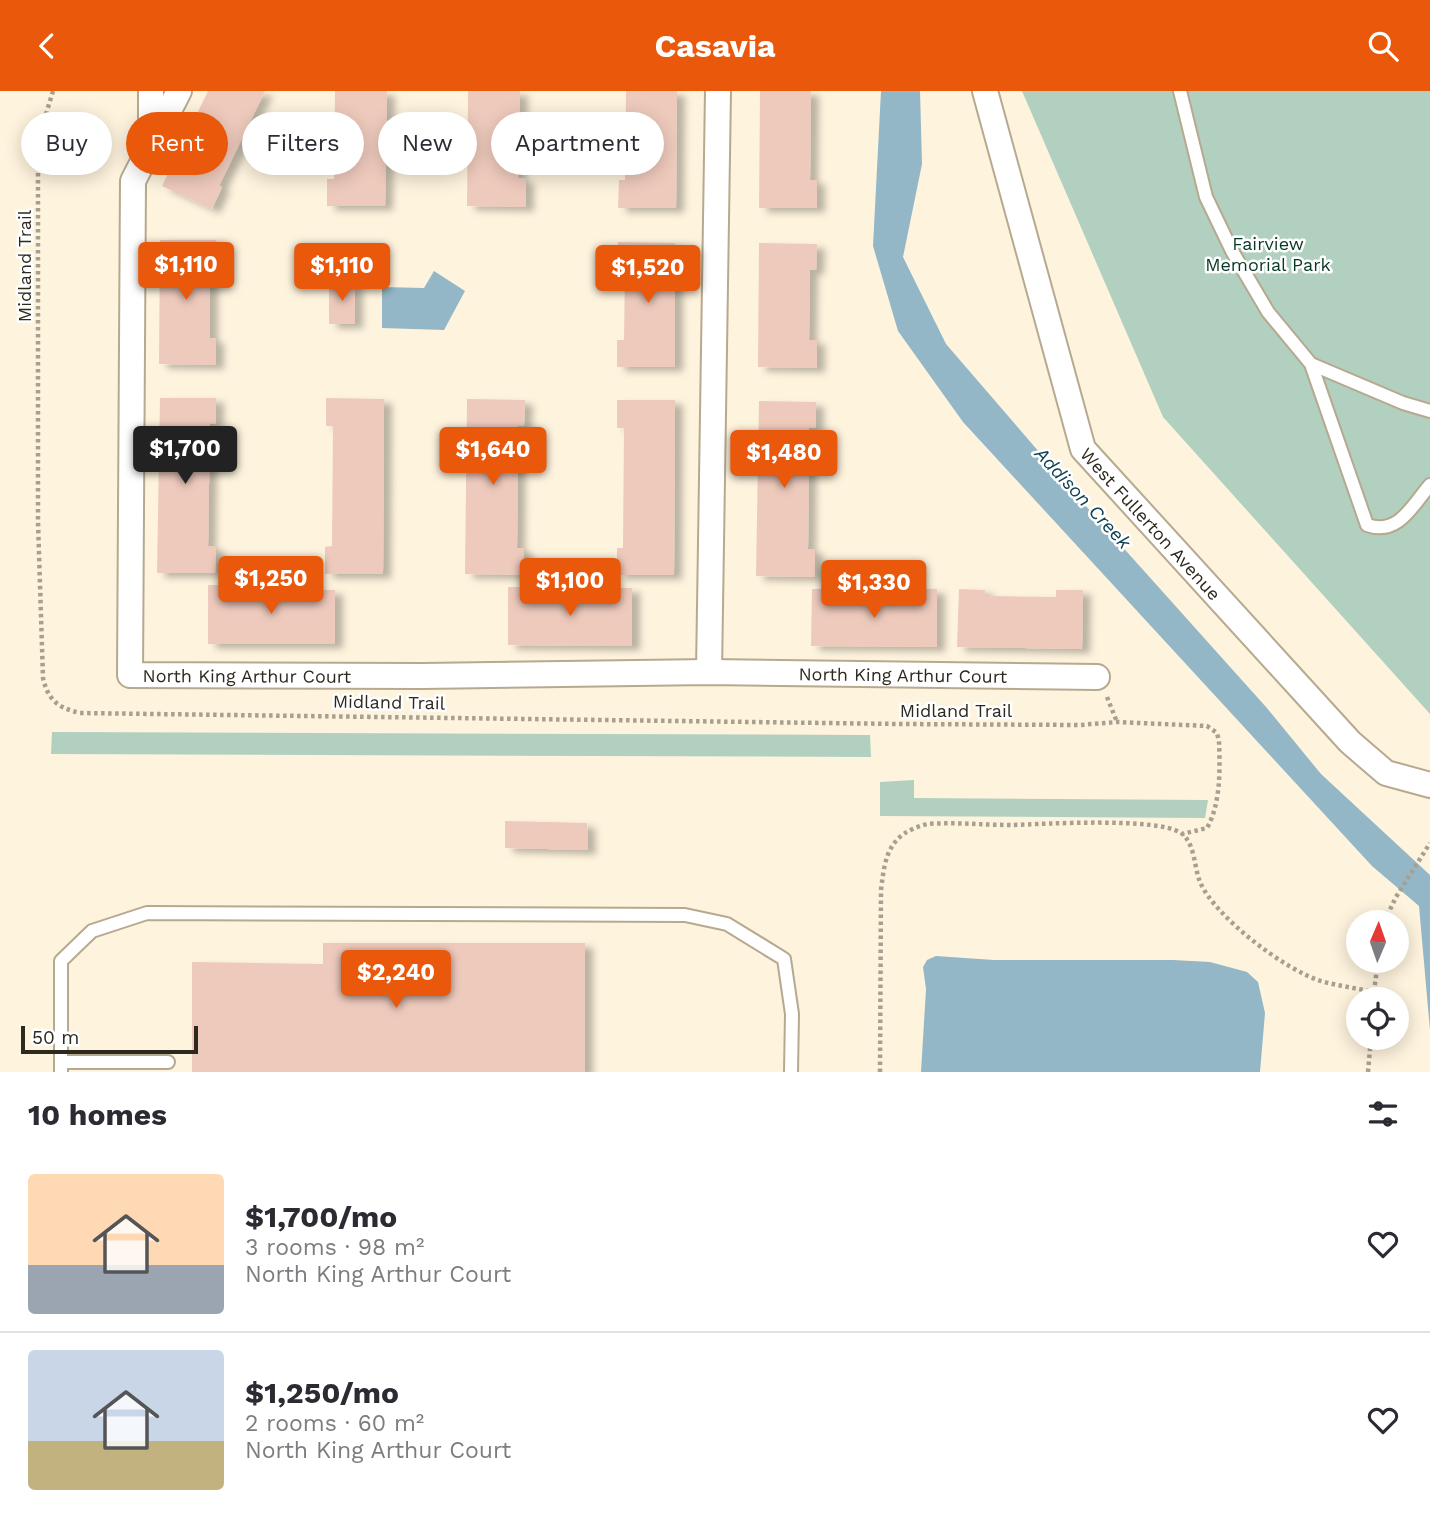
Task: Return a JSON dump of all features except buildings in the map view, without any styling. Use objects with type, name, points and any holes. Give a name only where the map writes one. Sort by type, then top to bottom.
[{"type":"street","points":[[151,91],[151,112]]},
{"type":"street","name":"North King Arthur Court","points":[[168,112],[179,91]]},
{"type":"street","points":[[709,672],[718,91]]},
{"type":"street","name":"West Fullerton Avenue","points":[[985,91],[1083,449],[1350,742],[1386,773],[1430,785]]},
{"type":"street","name":"North King Arthur Court","points":[[136,175],[133,181],[130,675],[423,676],[709,672],[1097,677]]},
{"type":"lane","points":[[1180,91],[1206,197],[1232,251],[1268,312],[1311,364],[1367,525],[1380,530],[1393,526],[1430,485]]},
{"type":"lane","points":[[1311,364],[1403,403],[1430,411]]},
{"type":"lane","points":[[168,1062],[61,1067],[61,961],[92,931],[147,913],[685,915],[727,924],[784,960],[792,1014],[791,1072]]},
{"type":"path","name":"Midland Trail","points":[[53,91],[39,137],[38,163],[38,522],[43,678],[46,691],[64,710],[92,713],[900,724],[1080,725],[1117,722],[1207,726],[1217,733],[1219,741],[1217,798],[1213,817],[1207,828],[1182,834]]},
{"type":"path","points":[[880,1072],[880,890],[888,851],[900,836],[927,824],[1122,824],[1161,827],[1182,834],[1189,845],[1200,882],[1213,904],[1228,921],[1309,975],[1320,981],[1349,987]]},
{"type":"path","points":[[1390,910],[1430,843]]},
{"type":"path","points":[[1368,1072],[1370,1050]]},
{"type":"green space","name":"Fairview Memorial Park","points":[[1022,91],[1430,91],[1430,714],[1163,417]]},
{"type":"green space","points":[[52,732],[870,735],[871,757],[51,754]]},
{"type":"green space","points":[[914,780],[914,798],[1208,800],[1205,818],[880,816],[880,782]]},
{"type":"water","points":[[881,91],[920,91],[922,164],[903,257],[946,344],[1084,504],[1266,707],[1321,774],[1430,875],[1430,1030],[1419,906],[1372,866],[963,422],[898,331],[873,246]]},
{"type":"water","points":[[434,271],[465,291],[444,330],[382,328],[382,287],[424,288]]},
{"type":"water","points":[[936,956],[994,960],[1173,960],[1210,962],[1247,972],[1258,982],[1265,1013],[1260,1072],[921,1072],[926,989],[923,967],[927,960]]},
{"type":"water label","name":"Addison Creek","points":[[1083,498]]}]
